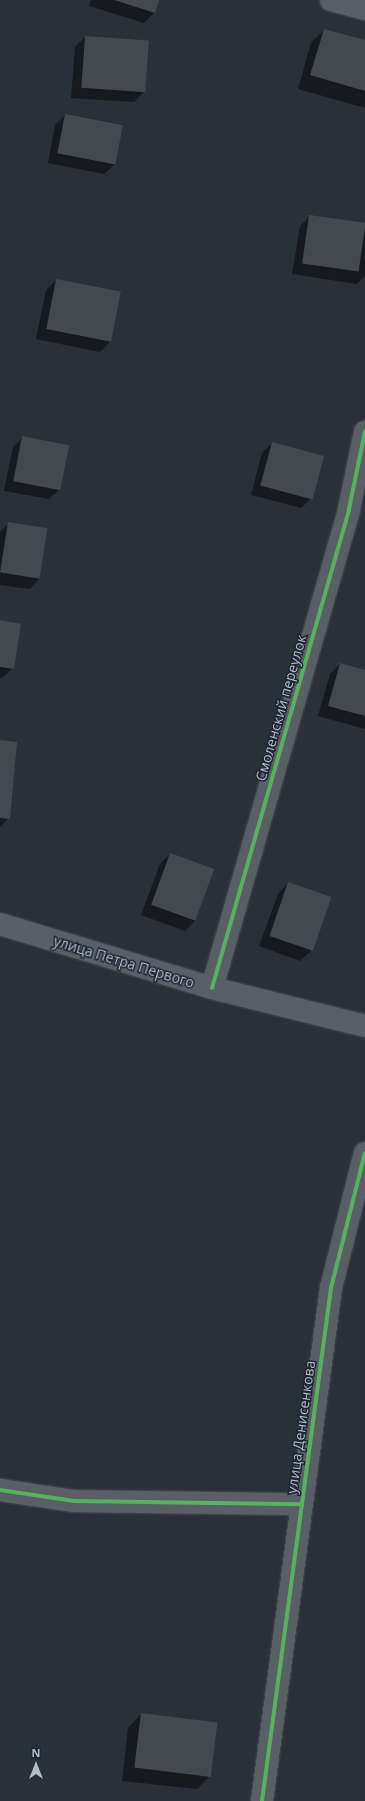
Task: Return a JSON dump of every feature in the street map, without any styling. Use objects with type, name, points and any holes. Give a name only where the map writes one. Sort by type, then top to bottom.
[{"type":"street","points":[[331,0],[365,9]]},
{"type":"street","name":"Смоленский переулок","points":[[212,988],[349,509],[365,432]]},
{"type":"street","name":"улица Петра Первого","points":[[0,924],[212,988],[365,1026]]},
{"type":"street","name":"улица Денисенкова","points":[[262,1801],[331,1288],[365,1153]]},
{"type":"street","points":[[0,1490],[74,1502],[302,1504]]},
{"type":"building","points":[[114,0],[159,0],[155,13]]},
{"type":"building","points":[[324,29],[365,40],[365,91],[310,75]]},
{"type":"building","points":[[85,36],[149,40],[145,92],[81,88]]},
{"type":"building","points":[[65,114],[123,125],[115,165],[57,153]]},
{"type":"building","points":[[309,215],[365,223],[359,271],[302,264]]},
{"type":"building","points":[[56,279],[121,292],[111,342],[46,329]]},
{"type":"building","points":[[22,436],[69,445],[60,490],[13,481]]},
{"type":"building","points":[[272,442],[324,456],[313,499],[260,485]]},
{"type":"building","points":[[8,522],[48,528],[40,579],[0,572]]},
{"type":"building","points":[[0,620],[21,624],[14,669],[0,667]]},
{"type":"building","points":[[340,663],[365,670],[365,716],[328,706]]},
{"type":"building","points":[[0,740],[17,742],[10,819],[0,818]]},
{"type":"building","points":[[170,853],[214,869],[195,921],[151,905]]},
{"type":"building","points":[[288,882],[331,897],[313,951],[269,936]]},
{"type":"building","points":[[141,1713],[217,1722],[211,1777],[134,1768]]},
{"type":"cycle path","points":[[212,988],[349,509],[365,432]]},
{"type":"cycle path","points":[[262,1801],[331,1288],[365,1153]]},
{"type":"cycle path","points":[[0,1490],[74,1501],[302,1504]]}]
